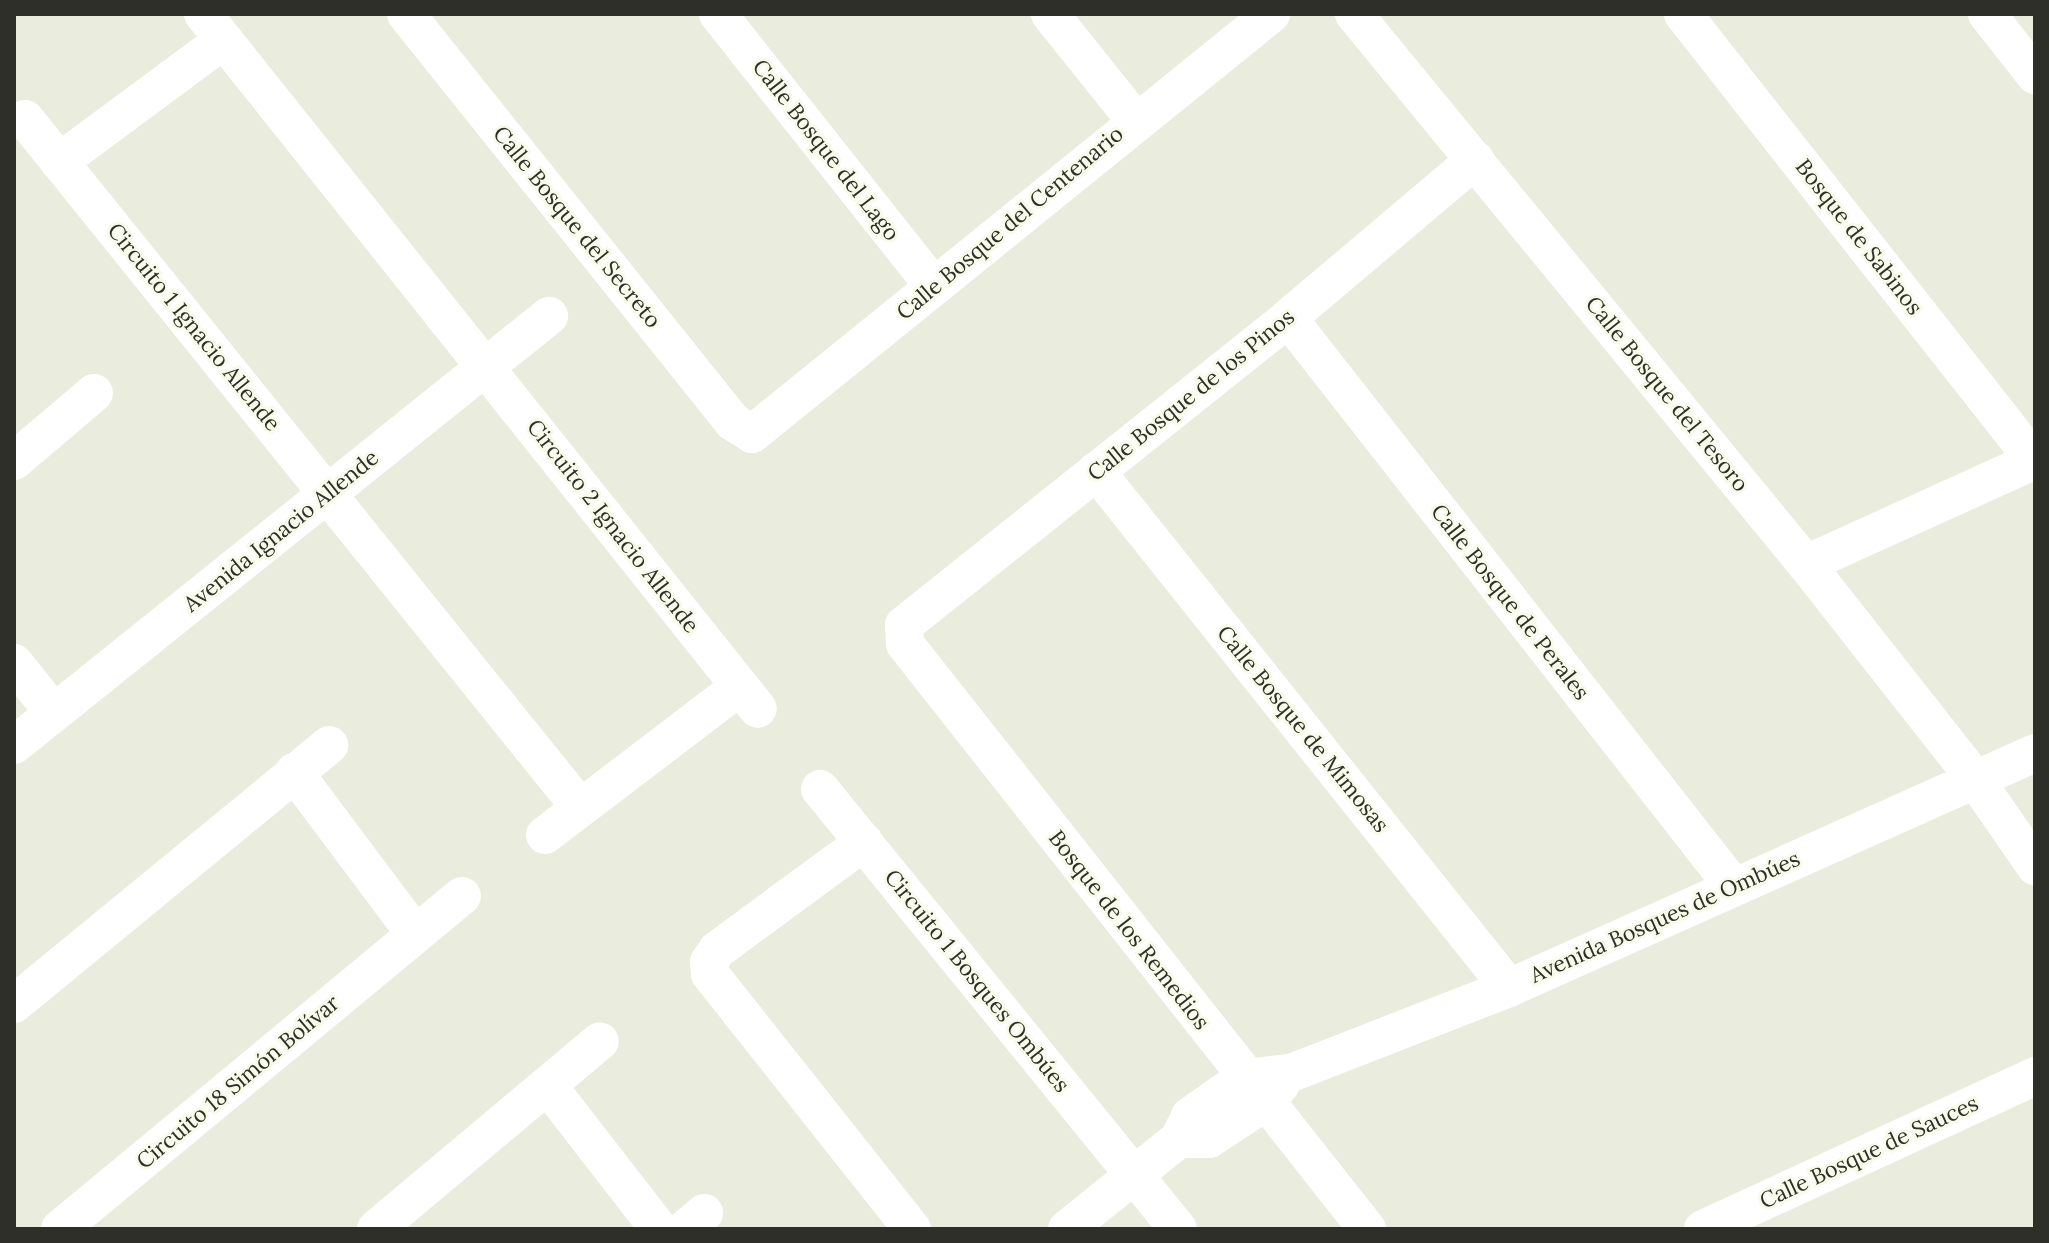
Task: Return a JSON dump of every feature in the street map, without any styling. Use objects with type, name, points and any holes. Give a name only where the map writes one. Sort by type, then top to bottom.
[{"type":"street","name":"Calle Bosque del Secreto","points":[[406,14],[733,422],[752,434]]},
{"type":"street","name":"Calle Bosque del Lago","points":[[718,14],[934,287]]},
{"type":"street","points":[[1050,14],[1134,119]]},
{"type":"street","name":"Calle Bosque del Centenario","points":[[752,434],[1134,119],[1271,14]]},
{"type":"street","name":"Calle Bosque del Tesoro","points":[[1354,14],[1806,564],[1975,779],[2035,866]]},
{"type":"street","name":"Bosque de Sabinos","points":[[1683,14],[2035,460]]},
{"type":"street","points":[[1987,14],[2035,75]]},
{"type":"street","points":[[59,162],[213,27],[486,366]]},
{"type":"street","name":"Circuito 1 Ignacio Allende","points":[[25,119],[329,492]]},
{"type":"street","name":"Calle Bosque de los Pinos","points":[[904,625],[1288,318],[1475,160]]},
{"type":"street","name":"Avenida Ignacio Allende","points":[[14,745],[549,316]]},
{"type":"street","name":"Calle Bosque de Perales","points":[[1288,318],[1733,886]]},
{"type":"street","name":"Circuito 2 Ignacio Allende","points":[[486,366],[749,698],[579,806],[545,835]]},
{"type":"street","points":[[14,461],[94,393]]},
{"type":"street","points":[[1806,564],[2035,460]]},
{"type":"street","name":"Calle Bosque de Mimosas","points":[[1096,471],[1509,988]]},
{"type":"street","points":[[329,492],[579,806]]},
{"type":"street","name":"Bosque de los Remedios","points":[[904,625],[905,644],[1254,1091],[1367,1229]]},
{"type":"street","points":[[14,663],[54,713]]},
{"type":"street","points":[[14,1004],[329,745]]},
{"type":"street","name":"Avenida Bosques de Ombúes","points":[[1067,1229],[1179,1139],[1190,1116],[1509,988],[2035,753]]},
{"type":"street","points":[[294,772],[415,934]]},
{"type":"street","name":"Circuito 1 Bosques Ombúes","points":[[820,789],[1178,1229]]},
{"type":"street","points":[[864,842],[717,950],[709,962],[710,974],[912,1229]]},
{"type":"street","name":"Circuito 18 Simón Bolívar","points":[[60,1229],[462,896]]},
{"type":"street","points":[[376,1229],[600,1041]]},
{"type":"street","name":"Calle Bosque de Sauces","points":[[1703,1229],[2035,1076]]},
{"type":"street","points":[[548,1086],[659,1229]]}]
